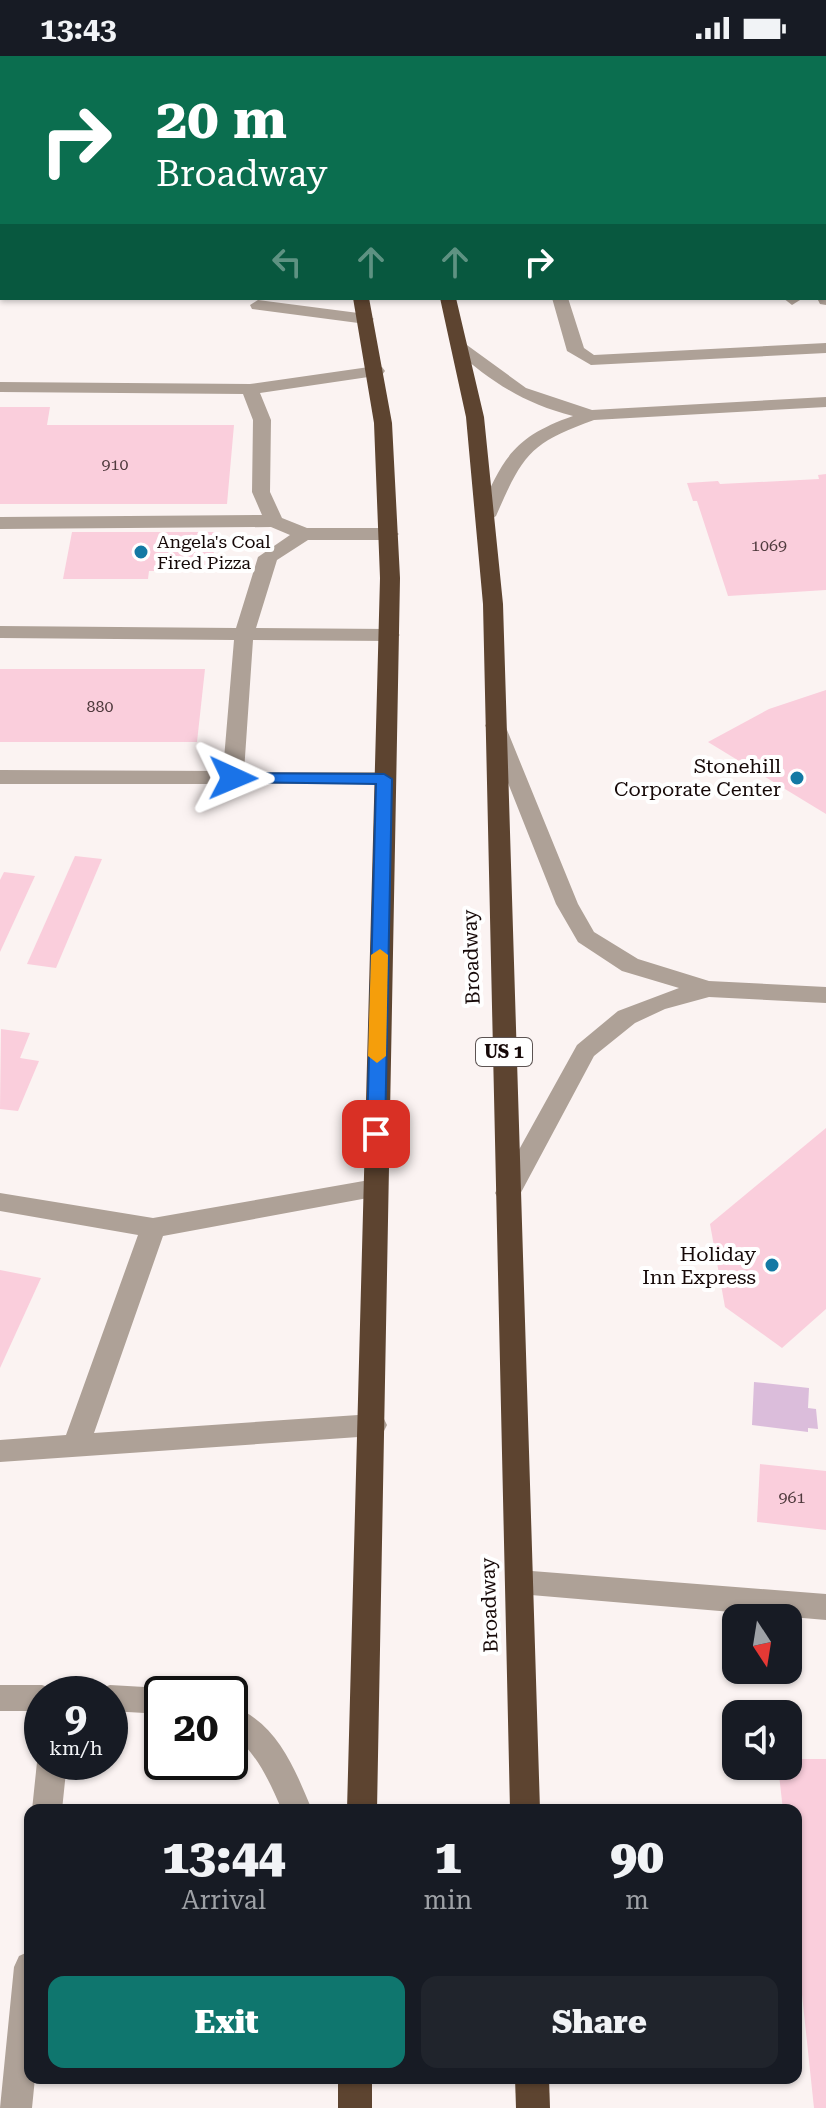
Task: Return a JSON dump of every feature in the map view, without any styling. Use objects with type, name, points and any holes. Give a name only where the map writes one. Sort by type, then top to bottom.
[{"type":"highway","name":"Broadway","points":[[449,300],[475,417],[487,516],[493,604],[525,1804]]},
{"type":"highway","points":[[362,1804],[373,1425],[384,779],[390,635],[390,534],[383,423],[364,308]]},
{"type":"highway","points":[[355,2084],[355,2108]]},
{"type":"highway","points":[[532,2084],[533,2108]]},
{"type":"lane","points":[[258,305],[364,308]]},
{"type":"lane","points":[[562,305],[577,353],[591,360],[826,348]]},
{"type":"lane","points":[[460,345],[501,382],[520,393],[544,404],[592,415],[826,402]]},
{"type":"lane","points":[[0,387],[250,389],[376,371]]},
{"type":"lane","points":[[250,389],[262,420],[261,492],[274,521]]},
{"type":"lane","points":[[487,516],[502,481],[520,451],[553,429],[592,415]]},
{"type":"lane","points":[[0,523],[274,521],[304,534],[390,534]]},
{"type":"lane","points":[[233,778],[244,634],[268,557],[304,534]]},
{"type":"lane","points":[[0,632],[390,635]]},
{"type":"lane","points":[[494,724],[567,904],[586,937],[630,965],[709,989],[826,995]]},
{"type":"lane","points":[[0,777],[384,779]]},
{"type":"lane","points":[[508,1193],[585,1051],[599,1035],[631,1011],[709,989]]},
{"type":"lane","points":[[0,1202],[153,1228],[375,1188]]},
{"type":"lane","points":[[75,1448],[153,1228]]},
{"type":"lane","points":[[0,1451],[373,1425]]},
{"type":"lane","points":[[519,1582],[826,1607]]},
{"type":"lane","points":[[0,1698],[24,1698]]},
{"type":"lane","points":[[248,1730],[276,1760],[294,1804]]},
{"type":"lane","points":[[48,1804],[50,1780]]},
{"type":"lane","points":[[15,2108],[24,2023]]},
{"type":"shaded area","points":[[754,1382],[809,1388],[808,1408],[816,1409],[818,1429],[808,1428],[808,1432],[752,1425]]},
{"type":"building","points":[[0,407],[50,407],[47,425],[234,425],[227,504],[0,504]]},
{"type":"building","points":[[826,474],[826,590],[728,596],[697,501],[693,501],[687,483],[819,479],[818,475]]},
{"type":"building","name":"Angela's Coal Fired Pizza","points":[[72,532],[216,532],[212,571],[149,571],[148,579],[63,579]]},
{"type":"building","points":[[0,669],[205,669],[197,742],[0,742]]},
{"type":"building","name":"Stonehill Corporate Center","points":[[826,690],[826,814],[708,742],[769,709]]},
{"type":"building","points":[[75,856],[102,859],[56,968],[27,964]]},
{"type":"building","points":[[4,872],[35,876],[0,952],[0,880]]},
{"type":"building","points":[[1,1029],[30,1033],[20,1058],[39,1061],[18,1111],[0,1109]]},
{"type":"building","name":"Holiday Inn Express","points":[[826,1128],[826,1309],[782,1348],[725,1307],[710,1224]]},
{"type":"building","points":[[0,1270],[41,1278],[0,1368]]},
{"type":"building","points":[[760,1464],[826,1471],[826,1530],[757,1522]]},
{"type":"building","points":[[802,1759],[826,1759],[826,2108],[814,2108],[802,1995],[802,1804],[782,1804],[780,1780],[802,1780]]},
{"type":"slow traffic","points":[[377,1056],[380,955]]},
{"type":"place","name":"Angela's Coal Fired Pizza","points":[[141,552]]},
{"type":"place","name":"Stonehill Corporate Center","points":[[797,778]]},
{"type":"place","name":"Holiday Inn Express","points":[[772,1265]]},
{"type":"route","points":[[233,778],[384,779],[376,1134]]}]
